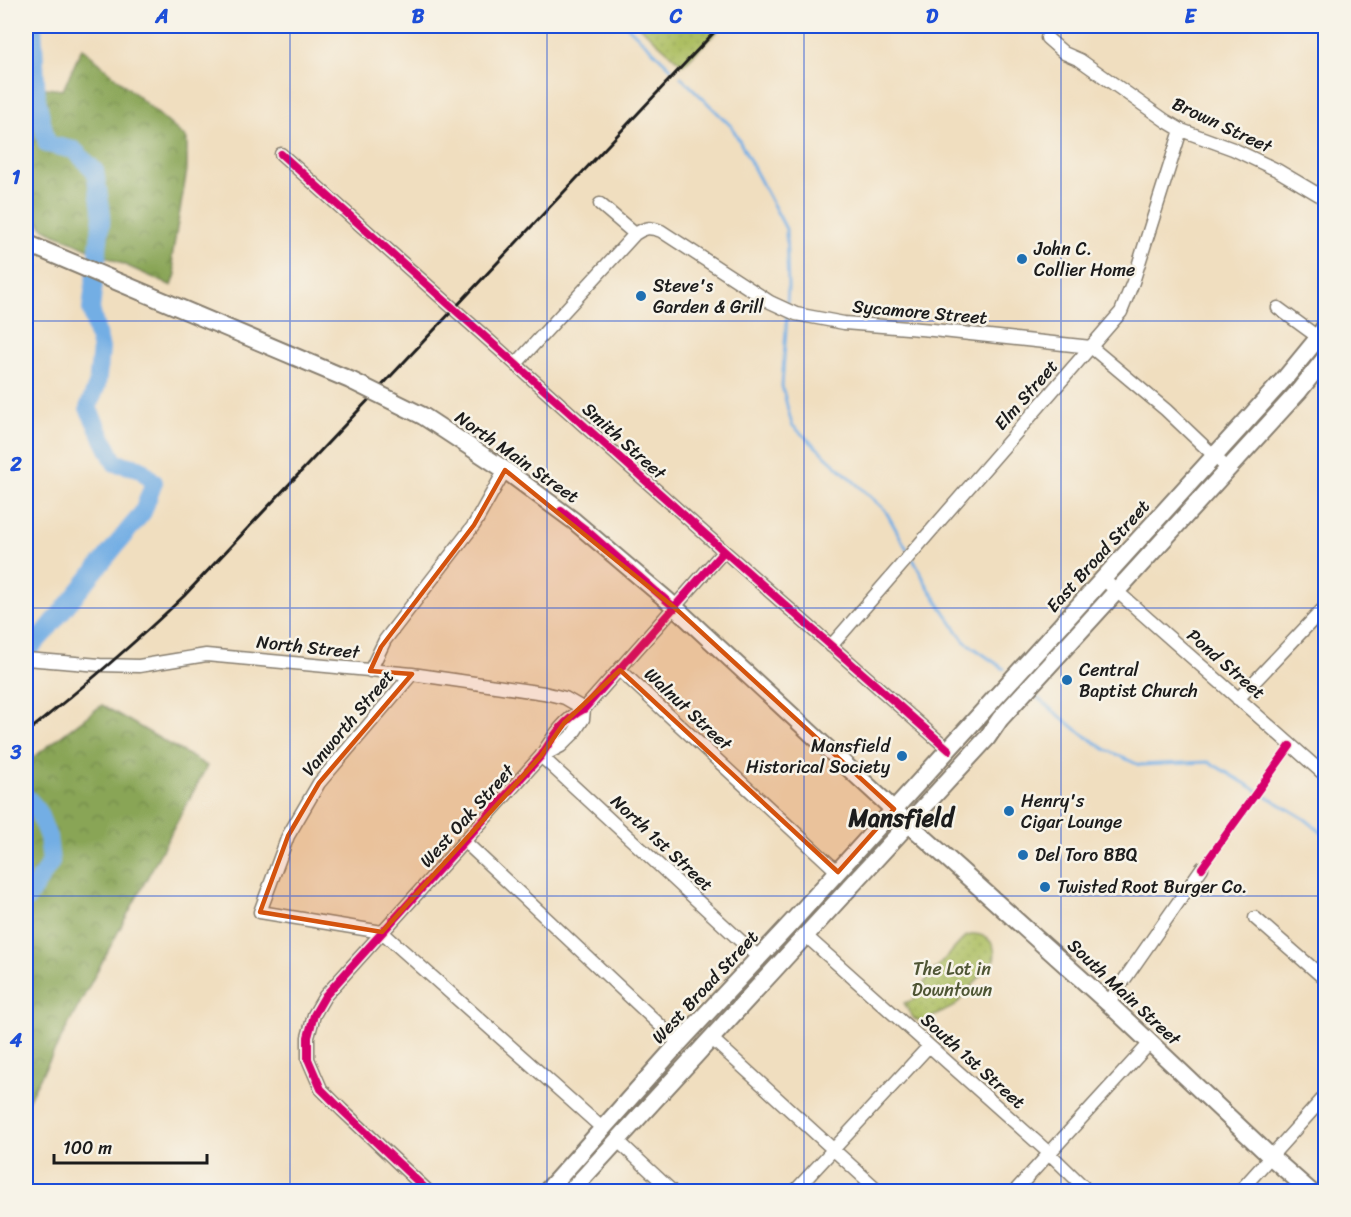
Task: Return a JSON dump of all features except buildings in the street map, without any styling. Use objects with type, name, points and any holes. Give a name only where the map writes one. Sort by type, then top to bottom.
[{"type":"main road","name":"North Main Street","points":[[26,243],[350,380],[423,416],[505,470],[574,520],[675,608],[908,823]]},
{"type":"main road","name":"East Broad Street","points":[[894,809],[1323,335]]},
{"type":"main road","name":"East Broad Street","points":[[908,823],[1299,391],[1326,357]]},
{"type":"main road","points":[[1037,653],[1050,665]]},
{"type":"main road","points":[[987,707],[1000,719]]},
{"type":"main road","name":"West Broad Street","points":[[546,1191],[894,809]]},
{"type":"main road","points":[[570,1191],[908,823]]},
{"type":"main road","name":"South Main Street","points":[[908,823],[1108,1003],[1270,1156],[1311,1191]]},
{"type":"main road","points":[[791,923],[805,935]]},
{"type":"main road","points":[[602,1128],[616,1140]]},
{"type":"street","name":"Brown Street","points":[[1047,38],[1064,53],[1080,60],[1166,121],[1277,170],[1326,199]]},
{"type":"street","name":"Elm Street","points":[[831,646],[1121,312],[1133,282],[1182,130]]},
{"type":"street","name":"Smith Street","points":[[281,154],[949,750]]},
{"type":"street","points":[[516,364],[635,234],[600,204]]},
{"type":"street","name":"Sycamore Street","points":[[635,234],[645,228],[661,231],[750,290],[796,314],[844,323],[1091,347]]},
{"type":"street","points":[[1278,308],[1323,335]]},
{"type":"street","points":[[1091,347],[1166,410],[1228,470]]},
{"type":"street","name":"Vanworth Street","points":[[370,671],[385,640],[474,525],[505,470]]},
{"type":"street","name":"West Oak Street","points":[[422,1189],[321,1089],[308,1059],[308,1036],[314,1015],[325,996],[541,756],[564,723],[584,709],[724,551]]},
{"type":"street","name":"Pond Street","points":[[1103,579],[1326,776]]},
{"type":"street","points":[[1238,699],[1326,606]]},
{"type":"street","name":"North Street","points":[[26,659],[139,666],[206,655],[412,675],[544,693],[565,698],[584,709]]},
{"type":"street","name":"Walnut Street","points":[[620,670],[838,872]]},
{"type":"street","name":"Vanworth Street","points":[[382,932],[260,912],[288,836],[319,783],[412,675]]},
{"type":"street","name":"North 1st Street","points":[[541,756],[758,957]]},
{"type":"street","points":[[464,841],[679,1043]]},
{"type":"street","points":[[1108,1003],[1202,868]]},
{"type":"street","points":[[1255,918],[1326,980]]},
{"type":"street","points":[[382,932],[602,1128]]},
{"type":"street","name":"South 1st Street","points":[[805,935],[1089,1191]]},
{"type":"street","points":[[711,1038],[880,1191]]},
{"type":"street","points":[[1014,1191],[1150,1043]]},
{"type":"street","points":[[794,1191],[929,1046]]},
{"type":"street","points":[[1239,1191],[1326,1095]]},
{"type":"street","points":[[616,1140],[673,1191]]},
{"type":"highlighted area","points":[[505,470],[675,608],[894,809],[838,872],[620,670],[564,723],[541,756],[382,932],[260,912],[288,836],[319,783],[412,674],[370,671],[381,647],[474,525]]},
{"type":"green space","points":[[639,26],[723,26],[683,65]]},
{"type":"green space","points":[[82,48],[187,139],[187,170],[172,257],[176,274],[172,286],[44,229],[26,205],[26,63],[28,86],[63,90]]},
{"type":"green space","points":[[102,705],[207,766],[26,1104],[26,763]]},
{"type":"green space","name":"The Lot in Downtown","points":[[974,934],[984,936],[991,942],[995,955],[994,960],[955,1006],[932,1017],[931,1025],[914,1019],[904,1003],[913,1000],[929,976],[965,937]]},
{"type":"waterway","points":[[26,653],[143,512],[154,482],[139,468],[115,463],[88,408],[97,385],[101,349],[91,309],[102,215],[95,171],[74,150],[47,144],[37,99],[33,26]]},
{"type":"waterway","points":[[627,26],[671,68]]},
{"type":"waterway","points":[[681,77],[732,127],[786,229],[787,305]]},
{"type":"waterway","points":[[787,315],[782,386],[792,425],[885,510],[908,551]]},
{"type":"waterway","points":[[913,559],[928,587],[964,641],[1004,669]]},
{"type":"waterway","points":[[1035,696],[1105,749],[1139,765],[1209,762],[1305,819],[1326,836]]},
{"type":"waterway","points":[[26,797],[37,809],[48,837],[51,862],[26,900]]},
{"type":"railway","points":[[26,733],[146,632],[184,596],[720,26]]},
{"type":"cycle path","points":[[281,154],[949,750]]},
{"type":"cycle path","points":[[561,511],[675,608]]},
{"type":"cycle path","points":[[429,1192],[321,1089],[308,1059],[308,1037],[314,1015],[325,996],[541,756],[559,730],[570,718],[584,709],[724,551]]},
{"type":"cycle path","points":[[1202,868],[1290,746]]},
{"type":"place","name":"John C. Collier Home","points":[[1022,259]]},
{"type":"place","name":"Steve's Garden & Grill","points":[[641,296]]},
{"type":"place","name":"Central Baptist Church","points":[[1067,680]]},
{"type":"place","name":"Mansfield Historical Society","points":[[902,756]]},
{"type":"place","name":"Henry's Cigar Lounge","points":[[1009,811]]},
{"type":"place","name":"Del Toro BBQ","points":[[1023,855]]},
{"type":"place","name":"Twisted Root Burger Co.","points":[[1045,887]]},
{"type":"district","name":"Mansfield","points":[[901,818]]}]
